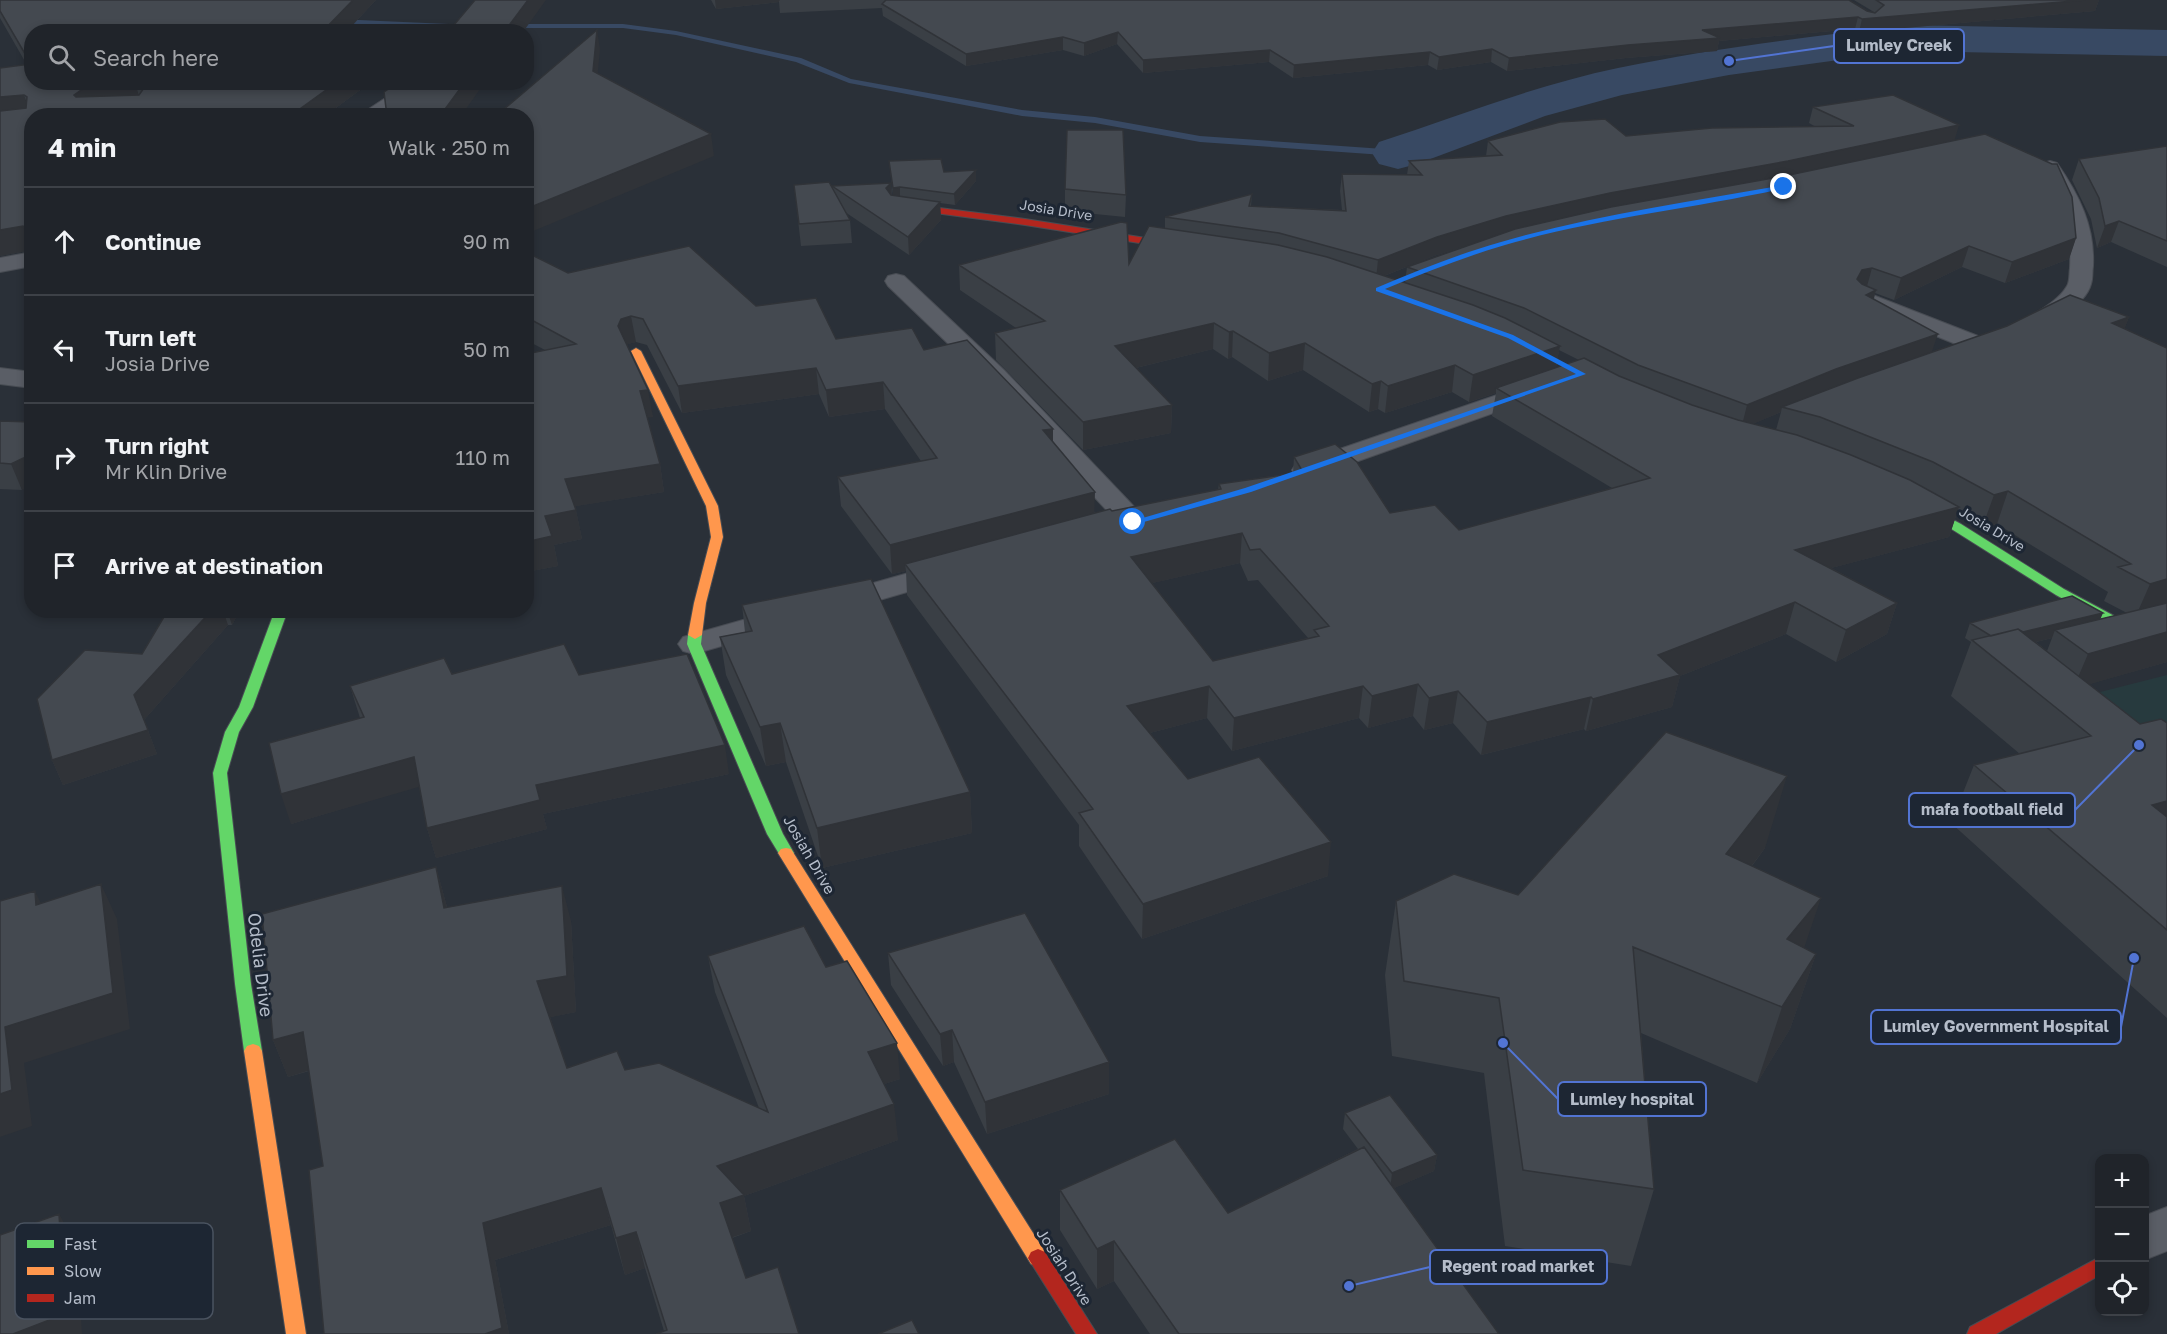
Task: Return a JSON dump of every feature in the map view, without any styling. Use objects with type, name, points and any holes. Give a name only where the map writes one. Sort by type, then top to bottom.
[{"type":"street","points":[[380,108],[410,90]]},
{"type":"street","points":[[1955,359],[2005,339],[2051,315],[2079,286],[2084,248],[2078,220],[2065,188],[2048,165],[2031,156]]},
{"type":"street","name":"Josia Drive","points":[[900,206],[1025,222],[1193,249]]},
{"type":"street","points":[[0,265],[24,260]]},
{"type":"street","points":[[896,281],[1145,519],[1099,531]]},
{"type":"street","points":[[1865,299],[2005,339]]},
{"type":"street","points":[[636,351],[712,506],[717,537],[700,603],[694,644],[972,565]]},
{"type":"street","points":[[0,375],[24,379]]},
{"type":"street","points":[[1281,478],[1560,382]]},
{"type":"street","name":"Josia Drive","points":[[1903,498],[1957,527],[2060,592],[2132,631]]},
{"type":"street","name":"Odelia Drive","points":[[279,618],[246,707],[232,732],[220,773],[243,984],[296,1334]]},
{"type":"street","points":[[2088,642],[2167,621]]},
{"type":"street","name":"Josiah Drive","points":[[694,644],[775,834],[987,1179],[1087,1334]]},
{"type":"street","points":[[2149,1238],[2167,1227]]},
{"type":"street","points":[[1977,1334],[2095,1268]]},
{"type":"green space","points":[[2167,675],[2167,788],[2057,703]]},
{"type":"building","points":[[0,0],[353,0],[330,24],[24,24],[24,52],[0,11]]},
{"type":"building","points":[[475,0],[528,0],[510,24],[455,24]]},
{"type":"building","points":[[886,0],[1849,0],[1875,13],[1884,5],[1876,0],[2085,0],[1702,30],[1720,38],[1509,58],[1492,49],[1439,57],[1430,52],[1294,65],[1270,50],[1143,60],[1118,32],[1084,43],[1063,37],[966,54],[882,4]]},
{"type":"building","points":[[597,30],[593,71],[711,134],[534,206],[534,108],[505,108],[527,90],[534,90],[534,84]]},
{"type":"building","points":[[24,65],[24,90],[81,90],[74,95],[76,97],[139,95],[143,90],[326,90],[301,108],[26,108],[27,97],[24,95],[0,97],[0,68]]},
{"type":"building","points":[[387,90],[459,90],[446,108],[386,108],[384,92]]},
{"type":"building","points":[[1893,95],[1959,125],[1788,161],[1610,193],[1506,216],[1437,237],[1378,260],[1279,233],[1165,217],[1252,194],[1249,206],[1346,211],[1342,174],[1422,175],[1409,161],[1502,155],[1488,141],[1560,122],[1605,119],[1626,136],[1712,128],[1854,126],[1813,107]]},
{"type":"building","points":[[24,108],[24,228],[0,230],[0,111]]},
{"type":"building","points":[[1067,130],[1123,130],[1126,195],[1065,189]]},
{"type":"building","points":[[1985,134],[2052,164],[2057,164],[2072,197],[2076,238],[2012,262],[1969,246],[1901,278],[1872,268],[1862,270],[1857,279],[1862,284],[1876,290],[1866,295],[1938,334],[1836,369],[1747,405],[1638,365],[1524,308],[1407,267],[1515,229],[1611,207],[1789,175]]},
{"type":"building","points":[[2167,146],[2167,241],[2119,221],[2105,226],[2099,198],[2079,159]]},
{"type":"building","points":[[941,159],[944,172],[976,170],[954,194],[893,188],[889,161]]},
{"type":"building","points":[[829,182],[850,220],[799,224],[794,185]]},
{"type":"building","points":[[891,183],[886,188],[891,195],[940,202],[908,237],[832,186]]},
{"type":"building","points":[[1121,222],[1127,223],[1129,264],[1149,226],[1278,245],[1327,257],[1473,305],[1505,318],[1560,346],[1473,375],[1455,365],[1388,386],[1381,381],[1372,384],[1305,343],[1269,353],[1233,331],[1229,332],[1214,323],[1115,346],[1172,405],[1083,422],[995,333],[1045,321],[959,265]]},
{"type":"building","points":[[689,246],[756,306],[816,298],[836,339],[912,328],[924,350],[967,340],[1053,429],[1043,430],[1095,492],[890,545],[838,477],[937,458],[883,382],[826,390],[816,368],[678,386],[643,319],[631,316],[621,319],[618,326],[648,390],[640,391],[660,464],[565,479],[576,510],[545,516],[552,536],[534,540],[534,352],[576,344],[534,321],[534,256],[568,273]]},
{"type":"building","points":[[2070,295],[2129,317],[2112,323],[2167,348],[2167,579],[2150,584],[2118,567],[2131,564],[2008,491],[1994,495],[1933,462],[1820,417],[1782,407],[2007,326]]},
{"type":"building","points":[[1584,358],[1619,376],[1692,405],[1797,435],[1851,455],[1910,480],[1959,507],[1795,550],[1897,603],[1846,630],[1795,602],[1658,655],[1680,675],[1593,699],[1591,697],[1487,722],[1458,691],[1429,698],[1418,684],[1372,696],[1363,686],[1234,718],[1209,686],[1127,706],[1188,779],[1259,757],[1331,842],[1143,904],[1079,813],[1093,809],[905,564],[1110,509],[1112,511],[1221,489],[1219,484],[1303,472],[1294,457],[1335,444],[1357,462],[1390,513],[1435,505],[1459,530],[1650,478],[1496,388]],"holes":[[[1242,533],[1250,550],[1260,549],[1329,626],[1314,630],[1319,636],[1213,661],[1131,557]]]},
{"type":"building","points":[[0,421],[24,422],[24,458],[11,464],[0,463]]},
{"type":"building","points":[[871,579],[970,792],[817,828],[780,723],[760,727],[720,637],[752,631],[742,605]]},
{"type":"building","points":[[2072,596],[2103,613],[2023,632],[2018,629],[1991,636],[1970,623]]},
{"type":"building","points":[[2167,603],[2167,632],[2088,654],[2055,630]]},
{"type":"building","points":[[163,618],[205,618],[134,695],[148,730],[52,760],[37,699],[85,650],[142,654]]},
{"type":"building","points":[[2018,629],[2140,724],[2161,719],[2167,723],[2167,801],[2152,805],[2167,817],[2167,930],[1974,765],[2091,736],[1972,640]]},
{"type":"building","points":[[564,644],[579,675],[687,654],[725,745],[536,785],[540,800],[427,828],[414,757],[281,794],[269,743],[364,717],[350,686],[444,658],[452,674]]},
{"type":"building","points":[[1666,732],[1787,776],[1726,854],[1821,898],[1787,939],[1816,954],[1782,1007],[1633,947],[1654,1189],[1523,1170],[1499,998],[1404,981],[1396,901],[1454,874],[1518,895]]},
{"type":"building","points":[[436,867],[444,908],[562,886],[567,976],[537,981],[567,1068],[617,1051],[625,1070],[659,1063],[768,1112],[708,956],[804,926],[826,967],[847,961],[897,1043],[868,1052],[894,1104],[717,1166],[744,1195],[720,1203],[746,1278],[778,1267],[799,1334],[656,1334],[667,1330],[636,1232],[616,1238],[601,1188],[483,1223],[502,1328],[485,1334],[324,1334],[309,1170],[323,1166],[303,1032],[273,1040],[262,914]]},
{"type":"building","points":[[101,884],[113,993],[5,1027],[12,1090],[0,1094],[0,901],[35,891],[36,905]]},
{"type":"building","points":[[1025,913],[1109,1062],[985,1102],[952,1030],[940,1034],[888,953]]},
{"type":"building","points":[[1390,1095],[1437,1155],[1392,1173],[1345,1113]]},
{"type":"building","points":[[1175,1139],[1228,1213],[1364,1147],[1499,1334],[1179,1334],[1114,1241],[1097,1249],[1060,1190]]},
{"type":"building","points":[[59,1214],[60,1223],[34,1223]]},
{"type":"building","points":[[15,1230],[15,1319],[52,1319],[13,1334],[0,1334],[0,1235]]},
{"type":"building","points":[[912,1320],[919,1334],[878,1334]]},
{"type":"waterway","points":[[336,21],[404,24]]},
{"type":"waterway","points":[[534,26],[623,26],[676,33],[798,60],[849,81],[1022,113],[1095,120],[1200,139],[1398,153]]},
{"type":"waterway","points":[[1398,153],[1528,106],[1617,82],[1729,61],[1905,38],[2167,43]]},
{"type":"traffic: fast","points":[[1914,503],[1957,527],[2060,592],[2132,631],[2167,621]]},
{"type":"traffic: fast","points":[[253,1051],[243,984],[220,773],[232,732],[246,707],[279,618]]},
{"type":"traffic: fast","points":[[695,635],[694,644],[775,834],[786,853]]},
{"type":"traffic: slow","points":[[636,351],[712,506],[717,537],[700,603],[695,635]]},
{"type":"traffic: slow","points":[[786,853],[1038,1258]]},
{"type":"traffic: slow","points":[[253,1051],[296,1334]]},
{"type":"traffic: jam","points":[[900,206],[1025,222],[1184,247]]},
{"type":"traffic: jam","points":[[1038,1258],[1087,1334]]},
{"type":"traffic: jam","points":[[1977,1334],[2095,1268]]},
{"type":"place","name":"Lumley Creek","points":[[1729,61]]},
{"type":"place","name":"mafa football field","points":[[2139,745]]},
{"type":"place","name":"Lumley Government Hospital","points":[[2134,958]]},
{"type":"place","name":"Lumley hospital","points":[[1503,1043]]},
{"type":"place","name":"Regent road market","points":[[1349,1286]]},
{"type":"route","points":[[1133,522],[1248,490],[1582,374],[1511,337],[1378,289],[1443,263],[1504,243],[1607,219],[1784,187]]}]
